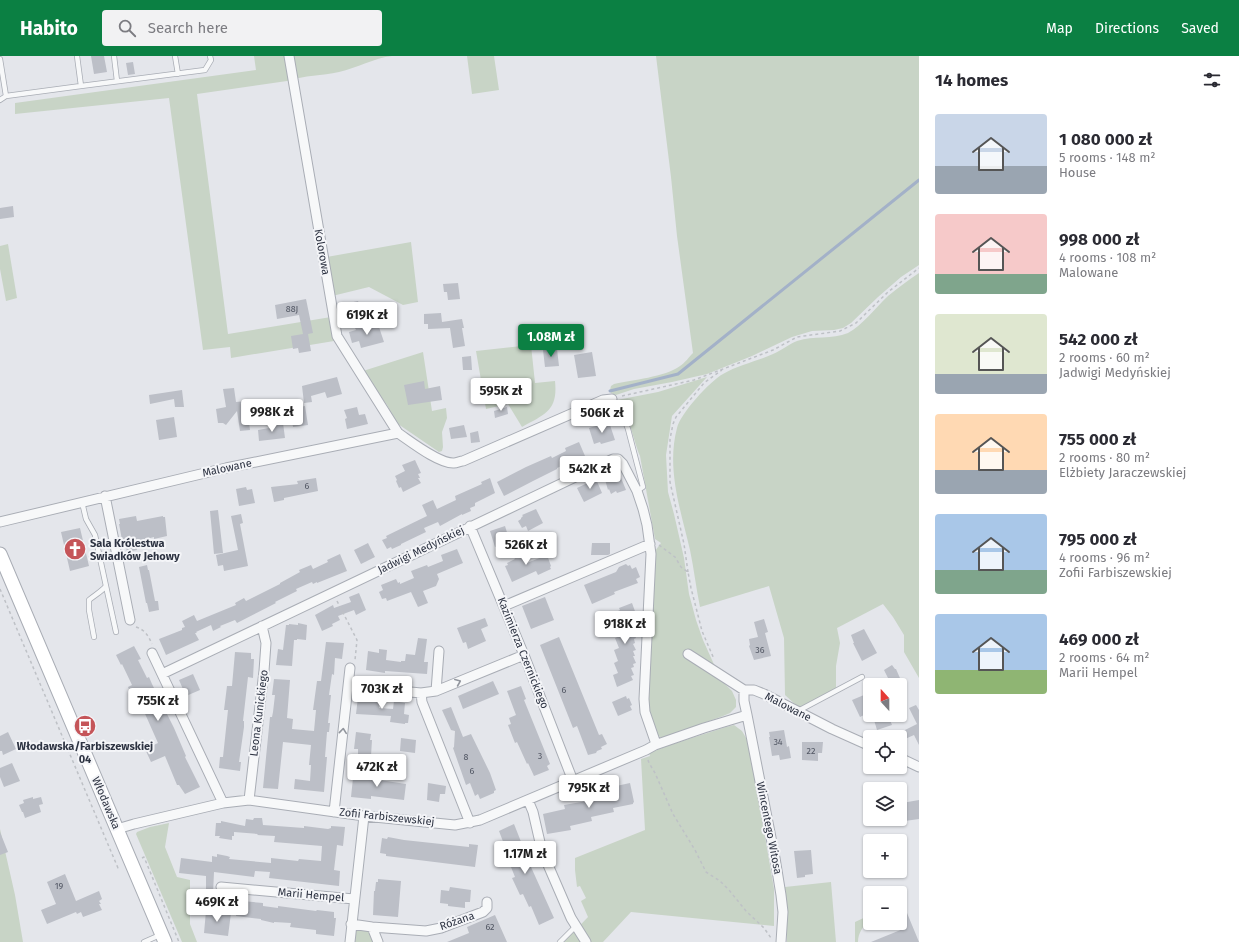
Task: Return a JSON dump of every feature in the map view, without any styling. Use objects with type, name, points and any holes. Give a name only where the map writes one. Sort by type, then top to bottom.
[{"type":"main road","name":"Włodawska","points":[[0,554],[163,938]]},
{"type":"street","name":"Kolorowa","points":[[289,56],[337,336],[398,433]]},
{"type":"street","points":[[398,433],[436,458],[454,463],[463,461],[603,400],[612,399]]},
{"type":"street","name":"Malowane","points":[[0,522],[226,468],[398,433]]},
{"type":"street","name":"Jadwigi Medyńskiej","points":[[162,674],[470,526],[613,459],[618,459],[623,464],[637,491],[646,520],[650,544],[651,554],[644,699],[645,712],[655,741],[650,748]]},
{"type":"street","points":[[105,496],[130,620]]},
{"type":"street","name":"Kazimierza Czernickiego","points":[[470,526],[524,655],[573,781]]},
{"type":"street","points":[[504,606],[650,544]]},
{"type":"street","name":"Leona Kunickiego","points":[[248,800],[264,672],[266,643],[262,626]]},
{"type":"street","points":[[153,650],[162,674],[223,803]]},
{"type":"street","points":[[436,691],[439,651]]},
{"type":"street","name":"Malowane","points":[[688,654],[720,673],[744,690],[754,690],[764,694],[797,712],[863,743]]},
{"type":"street","points":[[348,686],[421,693],[436,691],[524,655]]},
{"type":"street","points":[[334,812],[348,686],[352,665]]},
{"type":"street","name":"Wincentego Witosa","points":[[744,690],[746,716],[781,894],[783,912],[781,942]]},
{"type":"street","points":[[421,693],[422,702],[470,823]]},
{"type":"street","name":"Zofii Farbiszewskiej","points":[[117,829],[223,803],[248,800],[364,816],[455,825],[470,823],[650,748],[697,730],[746,716]]},
{"type":"street","points":[[907,761],[919,766]]},
{"type":"street","points":[[528,800],[533,812],[542,851],[571,918],[586,942]]},
{"type":"street","points":[[350,942],[364,816]]},
{"type":"street","name":"Marii Hempel","points":[[221,887],[354,899]]},
{"type":"street","name":"Różana","points":[[352,924],[372,927],[426,930],[441,928],[483,912],[487,908],[488,902]]},
{"type":"street","points":[[372,927],[378,942]]},
{"type":"lane","points":[[77,56],[81,86]]},
{"type":"lane","points":[[114,56],[117,81]]},
{"type":"lane","points":[[175,56],[178,74]]},
{"type":"lane","points":[[0,100],[6,96],[206,70],[211,60],[210,56]]},
{"type":"lane","points":[[0,59],[6,96]]},
{"type":"lane","points":[[612,399],[620,409],[634,451],[642,487],[637,491]]},
{"type":"lane","points":[[82,502],[86,519],[95,535],[116,632]]},
{"type":"lane","points":[[94,636],[89,610],[89,600],[102,591],[106,586]]},
{"type":"lane","points":[[797,712],[862,677]]},
{"type":"lane","points":[[560,942],[576,926]]},
{"type":"lane","points":[[144,942],[163,938]]},
{"type":"path","points":[[612,399],[694,380],[773,350],[797,337],[840,331],[856,323],[888,292],[919,268]]},
{"type":"path","points":[[720,673],[702,631],[691,588],[684,544],[670,482],[670,439],[676,416],[704,383],[724,369]]},
{"type":"path","points":[[650,544],[660,545],[688,572]]},
{"type":"path","points":[[0,589],[118,868],[144,857],[179,942]]},
{"type":"path","points":[[335,597],[357,640],[352,665]]},
{"type":"path","points":[[130,620],[133,626],[142,629],[148,635],[153,650]]},
{"type":"path","points":[[650,748],[649,763],[673,814],[692,844],[706,872],[729,890],[746,911],[764,928],[774,942]]},
{"type":"green space","points":[[254,56],[392,56],[333,73],[197,94],[228,334],[331,317],[334,341],[231,358],[230,347],[203,350],[169,98],[15,114],[15,103],[256,70]]},
{"type":"green space","points":[[467,56],[494,56],[499,90],[472,94]]},
{"type":"green space","points":[[656,56],[919,56],[919,265],[901,277],[851,323],[843,328],[812,331],[792,337],[752,356],[707,374],[634,389],[616,395],[611,393],[610,390],[611,386],[614,384],[648,378],[674,370],[682,365],[693,353],[677,236]]},
{"type":"green space","points":[[411,242],[418,302],[403,305],[369,287],[328,297],[321,258]]},
{"type":"green space","points":[[8,244],[17,298],[6,301],[0,269],[0,246]]},
{"type":"green space","points":[[919,273],[919,678],[904,652],[904,635],[883,604],[837,628],[840,643],[836,666],[836,688],[799,708],[785,695],[784,638],[769,586],[700,607],[691,557],[676,490],[673,459],[677,428],[679,422],[696,398],[711,383],[723,374],[773,354],[803,339],[836,336],[848,333],[864,321],[888,296]]},
{"type":"green space","points":[[531,345],[535,383],[555,381],[555,391],[554,399],[549,410],[522,427],[508,404],[486,409],[476,351]]},
{"type":"green space","points":[[423,352],[432,411],[446,408],[447,418],[442,432],[443,447],[442,451],[439,452],[398,424],[387,405],[363,371]]},
{"type":"green space","points":[[707,377],[672,416],[666,455],[668,492],[684,558],[689,594],[696,620],[703,640],[721,680],[732,691],[736,700],[736,707],[730,713],[723,716],[661,738],[656,733],[648,707],[655,551],[661,543],[655,539],[640,456],[628,419],[617,400],[658,392]]},
{"type":"green space","points":[[734,725],[742,731],[749,743],[774,889],[774,926],[631,912],[603,942],[564,942],[588,917],[581,901],[586,898],[580,886],[577,887],[575,858],[645,830],[641,759],[650,756],[649,753],[670,745]]},
{"type":"green space","points":[[169,823],[165,847],[177,877],[190,880],[190,924],[197,942],[182,942],[136,834],[137,832],[150,827]]},
{"type":"green space","points":[[0,829],[15,895],[23,942],[0,942]]},
{"type":"green space","points":[[831,882],[836,942],[787,942],[785,887]]},
{"type":"green space","points":[[863,918],[863,928],[858,942],[855,942],[855,922]]},
{"type":"green space","points":[[358,929],[368,930],[375,942],[355,942],[356,931]]},
{"type":"building","points":[[91,56],[104,56],[107,72],[94,74]]},
{"type":"building","points":[[133,62],[135,74],[128,75],[126,63]]},
{"type":"building","points":[[13,206],[14,217],[0,219],[0,208]]},
{"type":"building","points":[[458,283],[460,299],[448,300],[447,292],[444,292],[443,284]]},
{"type":"building","points":[[306,299],[313,333],[308,334],[311,351],[299,353],[298,348],[293,349],[291,336],[303,334],[299,315],[277,319],[275,305]]},
{"type":"building","points":[[358,301],[361,309],[346,313],[344,304]]},
{"type":"building","points":[[441,313],[442,322],[462,319],[465,346],[453,348],[450,328],[428,329],[428,324],[424,324],[424,314]]},
{"type":"building","points":[[375,323],[377,328],[379,327],[384,342],[361,348],[359,341],[352,343],[349,332],[356,330],[355,328]]},
{"type":"building","points":[[567,326],[568,333],[540,336],[539,329]]},
{"type":"building","points":[[557,349],[559,366],[545,367],[543,350]]},
{"type":"building","points":[[592,352],[596,376],[578,378],[574,355]]},
{"type":"building","points":[[471,356],[472,370],[463,370],[462,357]]},
{"type":"building","points":[[337,377],[342,394],[327,398],[325,392],[311,396],[312,402],[304,403],[302,386]]},
{"type":"building","points":[[424,381],[425,389],[440,386],[442,400],[408,405],[404,385]]},
{"type":"building","points":[[234,388],[236,402],[246,401],[250,430],[240,431],[237,411],[226,425],[223,423],[218,423],[216,409],[226,407],[223,389]]},
{"type":"building","points":[[182,390],[184,407],[175,407],[174,399],[150,404],[149,395]]},
{"type":"building","points":[[305,406],[308,425],[293,427],[290,409]]},
{"type":"building","points":[[357,407],[359,415],[365,414],[368,424],[347,429],[345,419],[347,418],[344,410]]},
{"type":"building","points":[[507,407],[508,414],[495,418],[494,411]]},
{"type":"building","points":[[174,417],[177,437],[159,440],[156,420]]},
{"type":"building","points":[[609,422],[615,440],[601,444],[600,442],[594,444],[589,428]]},
{"type":"building","points":[[283,423],[285,438],[259,441],[258,430],[275,427],[275,424]]},
{"type":"building","points":[[464,425],[467,437],[451,439],[449,428]]},
{"type":"building","points":[[478,431],[480,442],[471,443],[470,433]]},
{"type":"building","points":[[579,442],[585,456],[557,468],[504,496],[497,482],[551,456],[552,458],[566,451],[565,448]]},
{"type":"building","points":[[415,460],[421,473],[418,474],[420,478],[418,478],[421,483],[403,492],[401,487],[399,488],[395,476],[405,471],[402,465]]},
{"type":"building","points":[[612,473],[612,475],[619,473],[626,490],[617,493],[616,491],[611,494],[609,489],[608,490],[604,476]]},
{"type":"building","points":[[316,478],[318,491],[284,498],[284,500],[274,502],[271,487],[298,484],[297,481]]},
{"type":"building","points":[[490,478],[495,493],[475,503],[475,506],[470,508],[471,511],[462,514],[440,526],[438,522],[424,528],[426,532],[392,549],[391,547],[387,549],[382,540],[387,538],[386,536],[427,516],[422,505],[433,500],[437,509],[456,500],[455,496],[482,484],[481,482]]},
{"type":"building","points":[[596,479],[602,493],[584,502],[577,488]]},
{"type":"building","points":[[246,487],[247,490],[252,489],[255,503],[239,506],[236,489]]},
{"type":"building","points":[[536,509],[543,523],[528,531],[526,526],[522,528],[518,521],[523,516],[522,515]]},
{"type":"building","points":[[218,510],[223,553],[214,554],[210,511]]},
{"type":"building","points":[[241,514],[243,523],[240,524],[248,566],[224,571],[223,565],[218,566],[216,555],[238,550],[231,516]]},
{"type":"building","points":[[136,516],[137,521],[163,516],[165,517],[167,536],[154,539],[154,537],[135,542],[137,550],[127,552],[124,540],[122,540],[119,519]]},
{"type":"building","points":[[505,526],[510,542],[495,547],[490,531]]},
{"type":"building","name":"Sala Królestwa Swiadków Jehowy","points":[[80,528],[89,566],[70,571],[61,532]]},
{"type":"building","points":[[368,543],[375,557],[361,564],[354,550]]},
{"type":"building","points":[[592,543],[610,543],[610,554],[591,555]]},
{"type":"building","points":[[457,549],[463,563],[437,574],[439,579],[436,586],[423,591],[428,603],[418,607],[411,592],[387,601],[386,598],[382,599],[379,592],[383,590],[381,585],[396,579],[398,583],[400,582],[400,584],[414,578],[411,571],[427,565],[428,567],[443,561],[441,555]]},
{"type":"building","points":[[520,549],[527,563],[547,555],[551,569],[538,575],[536,571],[512,582],[505,566],[508,565],[507,563],[515,559],[512,553]]},
{"type":"building","points":[[340,554],[347,571],[317,583],[313,584],[312,582],[296,589],[297,591],[237,623],[235,620],[220,626],[221,627],[213,631],[211,625],[195,633],[199,640],[166,655],[159,639],[182,630],[182,628],[185,627],[182,621],[194,615],[197,621],[236,605],[235,603],[244,598],[246,601],[280,584],[300,572],[299,570],[311,565],[313,569]]},
{"type":"building","points":[[626,564],[628,566],[630,565],[632,569],[636,567],[640,577],[636,579],[638,583],[614,592],[615,594],[592,604],[584,585],[616,572],[619,567]]},
{"type":"building","points":[[147,565],[155,601],[158,601],[159,610],[149,612],[139,567]]},
{"type":"building","points":[[359,593],[366,610],[356,615],[354,610],[338,616],[340,620],[332,624],[333,626],[322,631],[315,615],[333,605],[334,608],[351,602],[349,597]]},
{"type":"building","points":[[545,597],[554,620],[531,629],[522,606]]},
{"type":"building","points":[[632,603],[636,614],[635,618],[639,625],[634,627],[636,630],[633,631],[636,638],[634,639],[635,643],[633,644],[636,650],[633,651],[635,656],[633,656],[636,663],[633,664],[634,667],[631,668],[634,675],[631,676],[633,680],[617,687],[613,675],[618,673],[614,663],[618,661],[614,650],[619,648],[615,638],[620,636],[616,625],[619,624],[616,616],[618,615],[616,612],[620,610],[619,608]]},
{"type":"building","points":[[485,618],[488,626],[481,629],[486,641],[468,649],[466,642],[463,643],[457,628]]},
{"type":"building","points":[[764,619],[768,632],[765,633],[771,656],[754,660],[749,646],[749,639],[758,637],[754,622]]},
{"type":"building","points":[[298,623],[307,625],[306,640],[294,640],[292,666],[276,665],[278,649],[283,650],[286,625],[298,625]]},
{"type":"building","points":[[864,629],[877,653],[862,661],[853,643],[851,635]]},
{"type":"building","points":[[559,637],[599,735],[602,734],[607,744],[601,747],[602,749],[596,753],[588,755],[577,726],[573,728],[540,645]]},
{"type":"building","points":[[418,638],[427,639],[424,662],[428,662],[427,674],[385,671],[385,673],[366,670],[368,651],[379,653],[379,649],[387,650],[386,660],[401,662],[405,661],[406,654],[415,655]]},
{"type":"building","points":[[326,642],[344,643],[342,659],[335,658],[334,675],[332,674],[329,695],[331,695],[328,723],[330,723],[329,732],[327,732],[325,757],[327,757],[324,792],[294,789],[295,779],[310,781],[311,765],[309,765],[311,745],[283,742],[278,789],[263,788],[270,717],[272,717],[275,695],[272,695],[274,679],[290,680],[287,718],[293,719],[292,729],[314,731],[316,710],[313,710],[317,681],[321,681]]},
{"type":"building","points":[[134,646],[141,659],[138,660],[147,678],[149,677],[174,728],[186,756],[185,757],[200,787],[185,794],[179,785],[177,785],[165,756],[151,762],[145,749],[158,743],[142,707],[138,708],[128,687],[132,685],[116,655]]},
{"type":"building","points":[[235,652],[251,653],[251,659],[254,659],[253,678],[248,677],[243,721],[244,727],[239,762],[241,762],[240,771],[219,768],[220,757],[223,757],[228,710],[224,710],[227,686],[232,686]]},
{"type":"building","points":[[892,665],[896,669],[900,678],[888,678],[884,670]]},
{"type":"building","points":[[193,674],[200,690],[186,696],[179,680]]},
{"type":"building","points":[[493,681],[499,694],[463,709],[458,696]]},
{"type":"building","points":[[521,686],[526,699],[524,700],[550,764],[547,766],[549,770],[534,776],[517,742],[515,743],[508,725],[511,724],[509,718],[516,715],[507,691]]},
{"type":"building","points":[[863,695],[863,716],[860,717],[852,700]]},
{"type":"building","points":[[626,696],[627,699],[629,698],[632,705],[630,706],[632,710],[618,716],[612,702]]},
{"type":"building","points":[[358,697],[380,701],[379,708],[393,709],[394,701],[405,703],[404,714],[409,715],[408,723],[390,722],[391,716],[356,714]]},
{"type":"building","points":[[916,705],[919,710],[919,745],[914,735],[907,738],[907,730],[905,730],[917,724],[909,708]]},
{"type":"building","points":[[451,707],[463,737],[471,734],[490,773],[496,790],[494,793],[480,799],[478,794],[475,796],[470,783],[466,785],[453,748],[455,731],[451,730],[442,710]]},
{"type":"building","points":[[875,722],[891,722],[892,725],[877,730]]},
{"type":"building","points":[[784,730],[787,747],[789,746],[791,758],[780,760],[779,755],[772,756],[769,732]]},
{"type":"building","points":[[8,732],[16,749],[3,755],[2,751],[0,751],[0,736]]},
{"type":"building","points":[[356,732],[371,734],[371,756],[358,754],[358,749],[354,749]]},
{"type":"building","points":[[401,738],[416,740],[415,753],[400,751]]},
{"type":"building","points":[[802,742],[823,742],[822,753],[818,753],[818,761],[802,760]]},
{"type":"building","points":[[12,763],[20,781],[4,787],[0,777],[0,768]]},
{"type":"building","points":[[364,773],[373,774],[373,779],[406,784],[404,800],[371,796],[371,799],[351,797],[353,778],[363,779]]},
{"type":"building","points":[[428,783],[446,786],[445,794],[440,794],[439,802],[427,800]]},
{"type":"building","points":[[630,783],[634,802],[633,804],[613,808],[614,812],[591,817],[592,821],[570,826],[571,830],[547,834],[543,814],[565,809],[564,805],[587,801],[586,796],[608,792],[607,788]]},
{"type":"building","points":[[33,797],[33,799],[41,797],[43,804],[39,805],[41,812],[25,818],[19,805],[24,803],[23,800]]},
{"type":"building","points":[[919,800],[919,819],[907,821],[907,802]]},
{"type":"building","points":[[254,818],[262,818],[263,825],[304,828],[304,826],[328,829],[331,828],[331,826],[345,827],[343,846],[337,845],[334,870],[340,871],[339,886],[269,878],[270,872],[255,871],[254,877],[214,872],[213,894],[206,894],[206,876],[179,873],[181,858],[212,862],[212,856],[217,857],[217,854],[230,857],[229,859],[271,863],[271,858],[298,861],[299,859],[321,861],[322,846],[274,842],[275,836],[257,835],[258,834],[234,832],[232,840],[215,836],[216,823],[221,823],[221,821],[245,826],[246,819],[253,820]]},
{"type":"building","points":[[514,824],[554,918],[539,925],[531,906],[529,907],[523,894],[520,895],[512,878],[515,877],[505,852],[507,852],[499,831]]},
{"type":"building","points":[[0,832],[8,852],[0,855]]},
{"type":"building","points":[[388,837],[469,847],[469,844],[478,845],[475,867],[386,856],[386,854],[380,853],[382,838],[387,839]]},
{"type":"building","points":[[811,850],[813,874],[797,878],[794,851]]},
{"type":"building","points":[[65,874],[76,901],[99,891],[102,899],[99,901],[101,904],[99,904],[102,910],[83,917],[81,912],[77,914],[76,912],[47,924],[41,910],[56,904],[47,882]]},
{"type":"building","points":[[378,879],[401,881],[398,917],[373,915],[374,891]]},
{"type":"building","points":[[450,887],[471,890],[470,902],[465,902],[465,908],[448,906],[448,904],[440,903],[441,890],[449,891]]},
{"type":"building","points":[[242,901],[263,903],[263,906],[278,908],[278,906],[334,912],[334,918],[336,918],[334,936],[316,934],[316,930],[290,927],[291,923],[274,923],[261,919],[236,916],[238,904],[242,904]]},
{"type":"building","points":[[206,911],[231,913],[228,936],[204,933]]},
{"type":"building","points":[[907,913],[919,942],[871,942],[901,930],[907,930]]},
{"type":"building","points":[[495,915],[507,942],[447,942],[469,933],[467,927]]},
{"type":"waterway","points":[[610,391],[678,374],[919,180]]},
{"type":"place","name":"Sala Królestwa Swiadków Jehowy","points":[[75,549]]},
{"type":"place","name":"Włodawska/Farbiszewskiej 04","points":[[85,726]]}]
